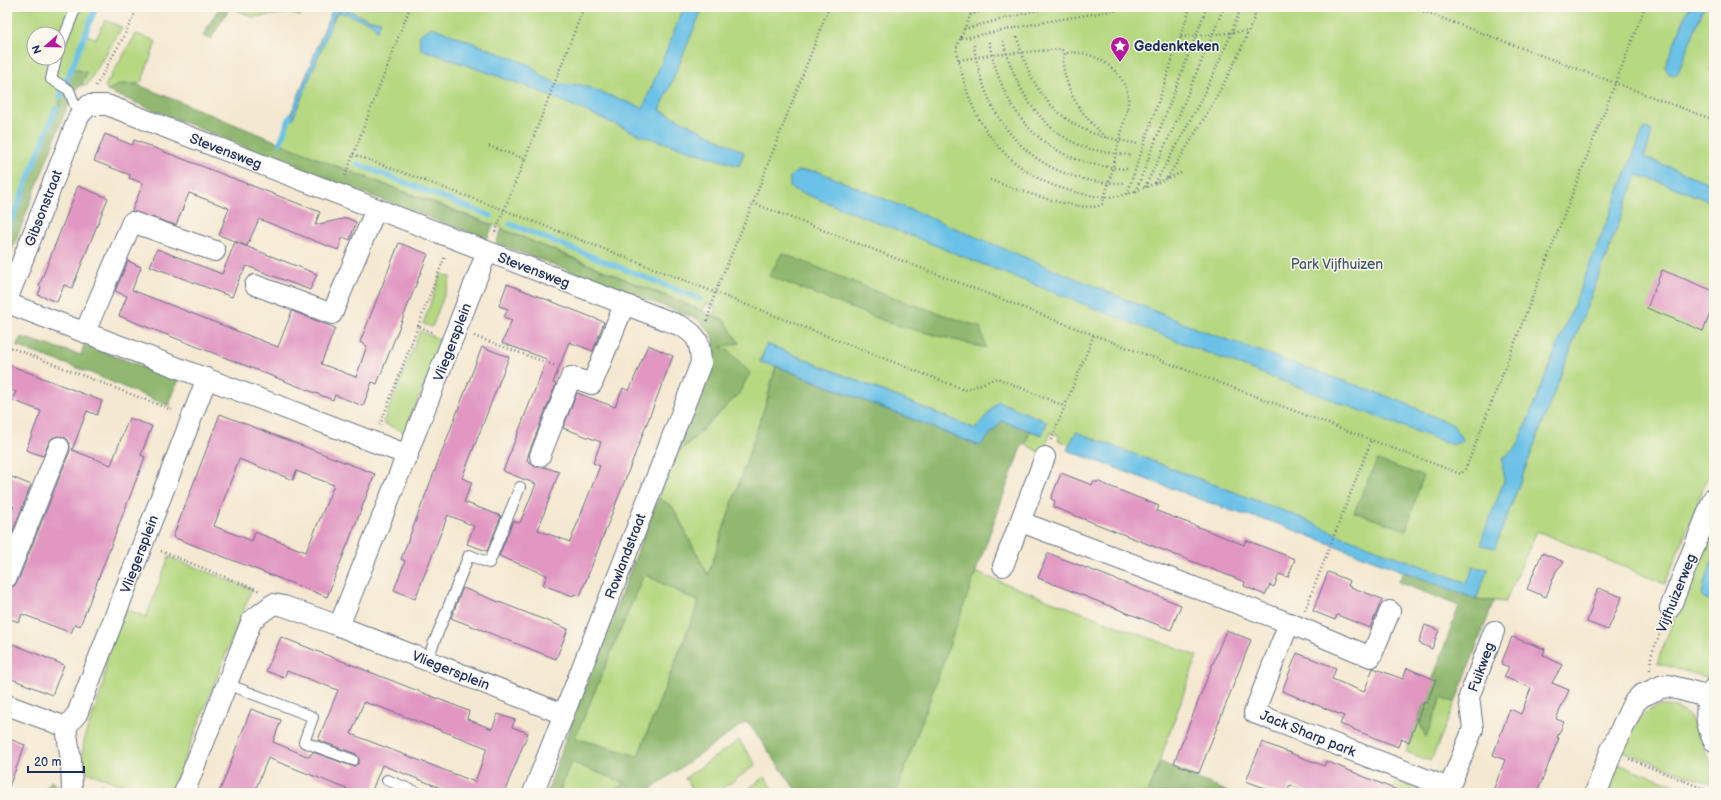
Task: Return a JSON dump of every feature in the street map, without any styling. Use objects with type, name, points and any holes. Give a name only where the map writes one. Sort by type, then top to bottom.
[{"type":"street","name":"Stevensweg","points":[[79,116],[89,105],[107,105],[681,326],[693,333],[701,346]]},
{"type":"street","name":"Gibsonstraat","points":[[7,302],[79,116]]},
{"type":"street","points":[[255,285],[332,314],[376,209]]},
{"type":"street","points":[[84,332],[132,222],[215,251]]},
{"type":"street","name":"Vliegersplein","points":[[339,626],[408,455],[487,252]]},
{"type":"street","points":[[7,302],[408,455]]},
{"type":"street","points":[[540,456],[571,377],[592,384],[624,305]]},
{"type":"street","name":"Rowlandstraat","points":[[533,793],[701,363],[701,346]]},
{"type":"street","name":"Vliegersplein","points":[[66,727],[78,714],[207,378]]},
{"type":"street","points":[[7,576],[58,447]]},
{"type":"street","points":[[1003,566],[1045,457]]},
{"type":"street","name":"Vijfhuizerweg","points":[[1670,608],[1714,497]]},
{"type":"street","points":[[1021,522],[1294,626],[1371,657],[1390,611]]},
{"type":"street","points":[[184,793],[252,620],[273,604]]},
{"type":"street","name":"Vliegersplein","points":[[273,604],[284,606],[339,626],[563,714]]},
{"type":"street","name":"Jack Sharp park","points":[[1294,626],[1254,713],[1448,791]]},
{"type":"street","name":"Fuikweg","points":[[1448,791],[1473,729],[1469,697],[1494,631]]},
{"type":"street","points":[[1596,793],[1611,752],[1634,703],[1641,696],[1652,691],[1661,687],[1670,686],[1712,693],[1706,712],[1708,726],[1714,740]]},
{"type":"street","points":[[7,705],[66,727],[71,761],[72,793]]},
{"type":"lane","points":[[66,32],[76,7]]},
{"type":"lane","points":[[54,66],[51,79],[69,90],[79,116]]},
{"type":"lane","points":[[427,660],[469,555],[489,563],[520,487]]},
{"type":"lane","points":[[227,684],[313,717],[304,742],[353,760]]},
{"type":"lane","points":[[386,780],[419,793]]},
{"type":"path","points":[[96,86],[124,36],[138,7]]},
{"type":"path","points":[[338,195],[410,7]]},
{"type":"path","points":[[487,252],[584,7]]},
{"type":"path","points":[[701,346],[715,293],[754,203],[829,7]]},
{"type":"path","points":[[974,7],[957,48],[959,60],[965,85],[974,109],[996,144],[1009,159],[1026,172],[1045,182],[1069,191],[1114,198],[1181,173]]},
{"type":"path","points":[[970,15],[994,7]]},
{"type":"path","points":[[964,29],[1050,7]]},
{"type":"path","points":[[960,39],[1044,22],[1135,7]]},
{"type":"path","points":[[1136,191],[1207,7]]},
{"type":"path","points":[[1145,187],[1173,129],[1224,7]]},
{"type":"path","points":[[1155,183],[1185,132],[1232,33],[1241,7]]},
{"type":"path","points":[[1167,178],[1209,112],[1249,31],[1258,7]]},
{"type":"path","points":[[1412,7],[1714,120]]},
{"type":"path","points":[[754,203],[1094,335],[1461,474],[1466,468],[1645,7]]},
{"type":"path","points":[[1127,194],[1190,8]]},
{"type":"path","points":[[1181,37],[1249,31]]},
{"type":"path","points":[[1017,37],[1030,76],[1037,89],[1062,114],[1080,128],[1105,137],[1138,144]]},
{"type":"path","points":[[1003,41],[1015,79],[1027,100],[1041,119],[1072,141],[1090,149],[1130,155]]},
{"type":"path","points":[[989,42],[991,55],[1001,84],[1012,106],[1024,123],[1041,141],[1074,159],[1112,168],[1127,169]]},
{"type":"path","points":[[974,45],[980,80],[998,119],[1028,152],[1047,164],[1093,182],[1124,183]]},
{"type":"path","points":[[959,60],[991,55],[1061,49],[1065,53],[1080,53],[1095,57],[1115,71],[1125,83],[1128,105],[1102,204],[1098,207],[1057,202],[990,180]]},
{"type":"path","points":[[1065,53],[1063,67],[1070,93],[1083,114],[1105,137]]},
{"type":"path","points":[[488,146],[525,159]]},
{"type":"path","points":[[353,154],[504,210],[965,390],[997,378],[1064,406]]},
{"type":"path","points":[[373,442],[452,238]]},
{"type":"path","points":[[418,326],[455,335],[567,370],[571,377]]},
{"type":"path","points":[[1045,457],[1064,406],[1094,335]]},
{"type":"path","points":[[7,346],[192,418]]},
{"type":"path","points":[[1294,626],[1338,526],[1371,441]]},
{"type":"path","points":[[143,543],[260,590],[273,604]]},
{"type":"path","name":"Vijfhuizerweg","points":[[1652,691],[1649,676],[1651,656],[1670,608]]},
{"type":"path","points":[[1611,752],[1714,792]]},
{"type":"path","points":[[1697,793],[1699,787]]},
{"type":"green space","points":[[7,7],[97,7],[86,34],[96,39],[105,20],[122,27],[87,85],[81,85],[86,73],[73,68],[7,238]]},
{"type":"green space","points":[[219,7],[230,7],[211,39],[203,36]]},
{"type":"green space","points":[[230,7],[303,8],[300,16],[290,13],[253,17]]},
{"type":"green space","name":"Park Vijfhuizen","points":[[339,7],[1714,7],[1714,58],[1709,70],[1714,72],[1714,462],[1665,584],[1537,531],[1505,602],[1476,599],[1479,592],[1072,441],[1070,445],[1058,440],[1060,436],[1051,432],[1042,454],[1025,444],[1030,431],[1042,435],[991,410],[976,429],[767,344],[760,361],[776,366],[767,400],[708,575],[672,506],[658,498],[675,456],[738,395],[719,346],[739,343],[724,320],[713,315],[716,307],[706,304],[703,311],[502,228],[277,144]]},
{"type":"green space","points":[[136,34],[156,42],[142,81],[108,91],[105,86]]},
{"type":"green space","points":[[73,68],[87,73],[81,85],[72,94],[7,263],[7,238]]},
{"type":"green space","points":[[120,84],[136,84],[341,168],[493,226],[487,239],[292,166],[107,91]]},
{"type":"green space","points":[[502,229],[724,320],[739,343],[720,347],[728,350],[750,373],[738,395],[675,456],[699,398],[710,366],[714,341],[710,332],[698,319],[496,243]]},
{"type":"green space","points":[[782,253],[885,295],[980,327],[986,348],[892,324],[769,276]]},
{"type":"green space","points":[[441,274],[451,277],[432,327],[423,324]]},
{"type":"green space","points":[[420,331],[443,341],[404,432],[383,423]]},
{"type":"green space","points":[[21,337],[81,355],[84,345],[179,380],[169,401],[169,406],[86,371],[16,346]]},
{"type":"green space","points":[[776,366],[980,446],[1002,421],[1030,431],[1025,444],[1021,447],[896,793],[798,793],[747,721],[645,793],[612,793],[625,783],[571,762],[559,793],[547,793],[567,735],[658,498],[672,506],[708,575],[767,400]],"holes":[[[644,574],[699,602],[638,756],[575,738]]]},
{"type":"green space","points":[[1377,460],[1423,476],[1406,530],[1354,512]]},
{"type":"green space","points":[[1714,516],[1714,558],[1704,583],[1704,599],[1712,602],[1714,601],[1714,672],[1709,678],[1657,663]]},
{"type":"green space","points":[[169,557],[252,589],[171,793],[143,793],[87,772],[82,754],[85,736],[103,686],[107,656],[126,609],[146,617]]},
{"type":"green space","points":[[956,565],[1197,656],[1149,791],[1151,793],[896,793],[898,787],[688,698]]},
{"type":"green space","points":[[1404,572],[1477,599],[1494,601],[1455,703],[1442,697],[1426,737],[1418,720],[1459,606],[1398,582]]},
{"type":"green space","points":[[644,574],[699,602],[638,756],[575,738]]},
{"type":"green space","points":[[1442,697],[1455,703],[1431,761],[1406,752],[1418,720],[1426,736]]},
{"type":"green space","points":[[1660,706],[1671,706],[1690,717],[1711,763],[1713,776],[1711,784],[1622,751],[1632,730],[1640,718],[1652,709]]},
{"type":"green space","points":[[739,740],[756,765],[716,793],[696,793],[685,778]]},
{"type":"green space","points":[[571,762],[625,783],[612,793],[559,793]]},
{"type":"green space","points":[[1161,762],[1230,793],[1151,793],[1149,791]]},
{"type":"green space","points":[[1618,764],[1686,789],[1687,793],[1633,793],[1634,788],[1629,792],[1621,789],[1619,793],[1607,793]]},
{"type":"green space","points":[[765,777],[776,793],[742,793]]},
{"type":"green space","points":[[1397,779],[1407,785],[1420,789],[1418,793],[1393,793]]},
{"type":"green space","points":[[51,781],[59,787],[57,793],[43,793]]},
{"type":"green space","points":[[101,784],[124,793],[98,793]]},
{"type":"water","points":[[333,7],[345,9],[368,19],[381,21],[377,30],[371,23],[340,12],[335,15],[293,119],[290,117]]},
{"type":"water","points":[[684,7],[703,7],[660,110],[744,152],[739,166],[640,135],[534,89],[421,49],[419,35],[432,27],[530,65],[544,77],[558,84],[582,85],[643,108]]},
{"type":"water","points":[[1689,7],[1704,7],[1677,75],[1669,74],[1665,67]]},
{"type":"water","points":[[1644,128],[1652,130],[1650,141],[1644,157],[1714,185],[1714,203],[1663,183],[1637,175],[1495,548],[1481,545],[1504,481],[1502,459],[1517,447]]},
{"type":"water","points":[[797,171],[817,171],[1200,330],[1400,401],[1453,425],[1463,441],[1452,445],[1192,347],[790,188],[790,177]]},
{"type":"water","points":[[767,344],[976,429],[998,401],[1047,422],[1042,435],[1002,421],[980,446],[776,366],[760,362]]},
{"type":"water","points":[[1076,432],[1297,516],[1339,535],[1467,583],[1473,567],[1488,569],[1476,599],[1270,521],[1235,512],[1067,450]]},
{"type":"water","points":[[1714,558],[1714,601],[1712,602],[1702,597],[1704,583]]},
{"type":"building","points":[[105,134],[132,145],[134,140],[320,212],[315,225],[347,218],[356,222],[350,240],[343,237],[338,250],[259,219],[247,246],[219,235],[229,208],[189,193],[176,225],[132,211],[143,183],[129,178],[130,175],[94,161]]},
{"type":"building","points":[[78,186],[108,198],[72,288],[64,285],[57,302],[38,295],[41,287],[39,286]]},
{"type":"building","points":[[235,242],[317,274],[310,290],[247,266],[240,277],[232,297],[150,266],[157,249],[222,274]]},
{"type":"building","points":[[399,243],[428,254],[377,384],[372,382],[363,406],[335,395],[333,400],[119,316],[127,296],[115,291],[128,261],[141,267],[132,290],[278,347],[292,311],[335,328],[321,364],[356,377],[367,346],[360,342]]},
{"type":"building","points":[[1662,270],[1714,291],[1714,304],[1703,331],[1647,308]]},
{"type":"building","points":[[507,284],[604,322],[593,351],[569,342],[553,383],[556,384],[529,452],[527,460],[535,467],[544,467],[559,472],[538,530],[570,542],[600,466],[593,463],[601,442],[563,428],[577,393],[615,407],[623,388],[629,391],[648,345],[673,356],[580,596],[574,594],[573,596],[543,585],[547,575],[499,556],[513,521],[520,523],[536,484],[503,471],[547,359],[502,343],[512,320],[504,317],[508,309],[499,306]]},
{"type":"building","points":[[482,347],[509,357],[462,478],[472,482],[464,502],[501,516],[487,551],[467,544],[474,526],[448,515],[415,599],[394,590],[405,561],[401,559]]},
{"type":"building","points":[[7,364],[102,401],[97,415],[87,411],[72,450],[111,465],[129,418],[152,426],[141,455],[145,457],[80,626],[75,624],[71,633],[22,614],[19,622],[7,618],[7,588],[14,586],[18,581],[70,451],[70,446],[68,440],[64,437],[58,436],[52,438],[49,442],[43,456],[26,450],[41,411],[12,400],[16,392],[7,388]]},
{"type":"building","points":[[220,414],[375,474],[327,597],[173,537]],"holes":[[[239,459],[293,480],[296,471],[334,485],[306,552],[255,532],[252,541],[214,526]]]},
{"type":"building","points":[[1061,473],[1092,485],[1093,482],[1099,482],[1159,506],[1157,511],[1244,545],[1246,540],[1295,559],[1288,577],[1279,574],[1274,587],[1270,585],[1265,595],[1244,586],[1245,582],[1053,507],[1055,501],[1051,499]]},
{"type":"building","points":[[7,475],[31,485],[7,546],[7,523],[14,506],[7,505]]},
{"type":"building","points":[[1048,553],[1181,605],[1171,630],[1038,578]]},
{"type":"building","points":[[1542,553],[1564,562],[1556,571],[1546,597],[1527,589]]},
{"type":"building","points":[[1328,572],[1350,581],[1348,586],[1382,599],[1370,628],[1337,615],[1335,620],[1313,611]]},
{"type":"building","points":[[463,588],[568,629],[556,659],[451,618]]},
{"type":"building","points":[[1598,588],[1622,597],[1608,630],[1587,622]]},
{"type":"building","points":[[1425,625],[1439,630],[1432,649],[1419,643]]},
{"type":"building","points":[[1226,630],[1251,640],[1199,773],[1174,763]]},
{"type":"building","points":[[281,637],[469,711],[467,719],[492,729],[498,714],[515,720],[512,727],[528,733],[504,793],[454,793],[382,765],[371,793],[357,793],[268,758],[254,793],[219,793],[251,709],[281,720],[273,742],[309,757],[313,752],[351,766],[359,763],[359,759],[356,754],[318,740],[338,690],[287,671],[284,678],[266,671]],"holes":[[[364,702],[487,748],[475,782],[351,734]]]},
{"type":"building","points":[[1512,637],[1545,649],[1543,655],[1562,665],[1552,683],[1569,690],[1556,719],[1564,722],[1537,793],[1492,793],[1505,760],[1493,755],[1510,709],[1521,714],[1531,688],[1504,677],[1509,667],[1501,664]]},
{"type":"building","points":[[13,644],[64,665],[52,695],[7,677],[7,659]]},
{"type":"building","points":[[1297,653],[1336,668],[1332,679],[1364,692],[1373,668],[1403,679],[1407,668],[1436,680],[1427,703],[1424,702],[1409,742],[1401,739],[1398,747],[1340,724],[1344,716],[1282,691]]},
{"type":"building","points":[[7,738],[25,745],[8,789],[7,788]]},
{"type":"building","points":[[1262,742],[1324,766],[1326,761],[1404,793],[1311,793],[1290,785],[1287,793],[1278,793],[1246,781]]},
{"type":"waterway","points":[[60,97],[96,7]]},
{"type":"waterway","points":[[7,232],[56,108]]},
{"type":"waterway","points":[[280,143],[290,117]]},
{"type":"waterway","points":[[357,164],[491,216]]},
{"type":"waterway","points":[[510,224],[700,299]]},
{"type":"place","name":"Gedenkteken","points":[[1120,63]]}]
